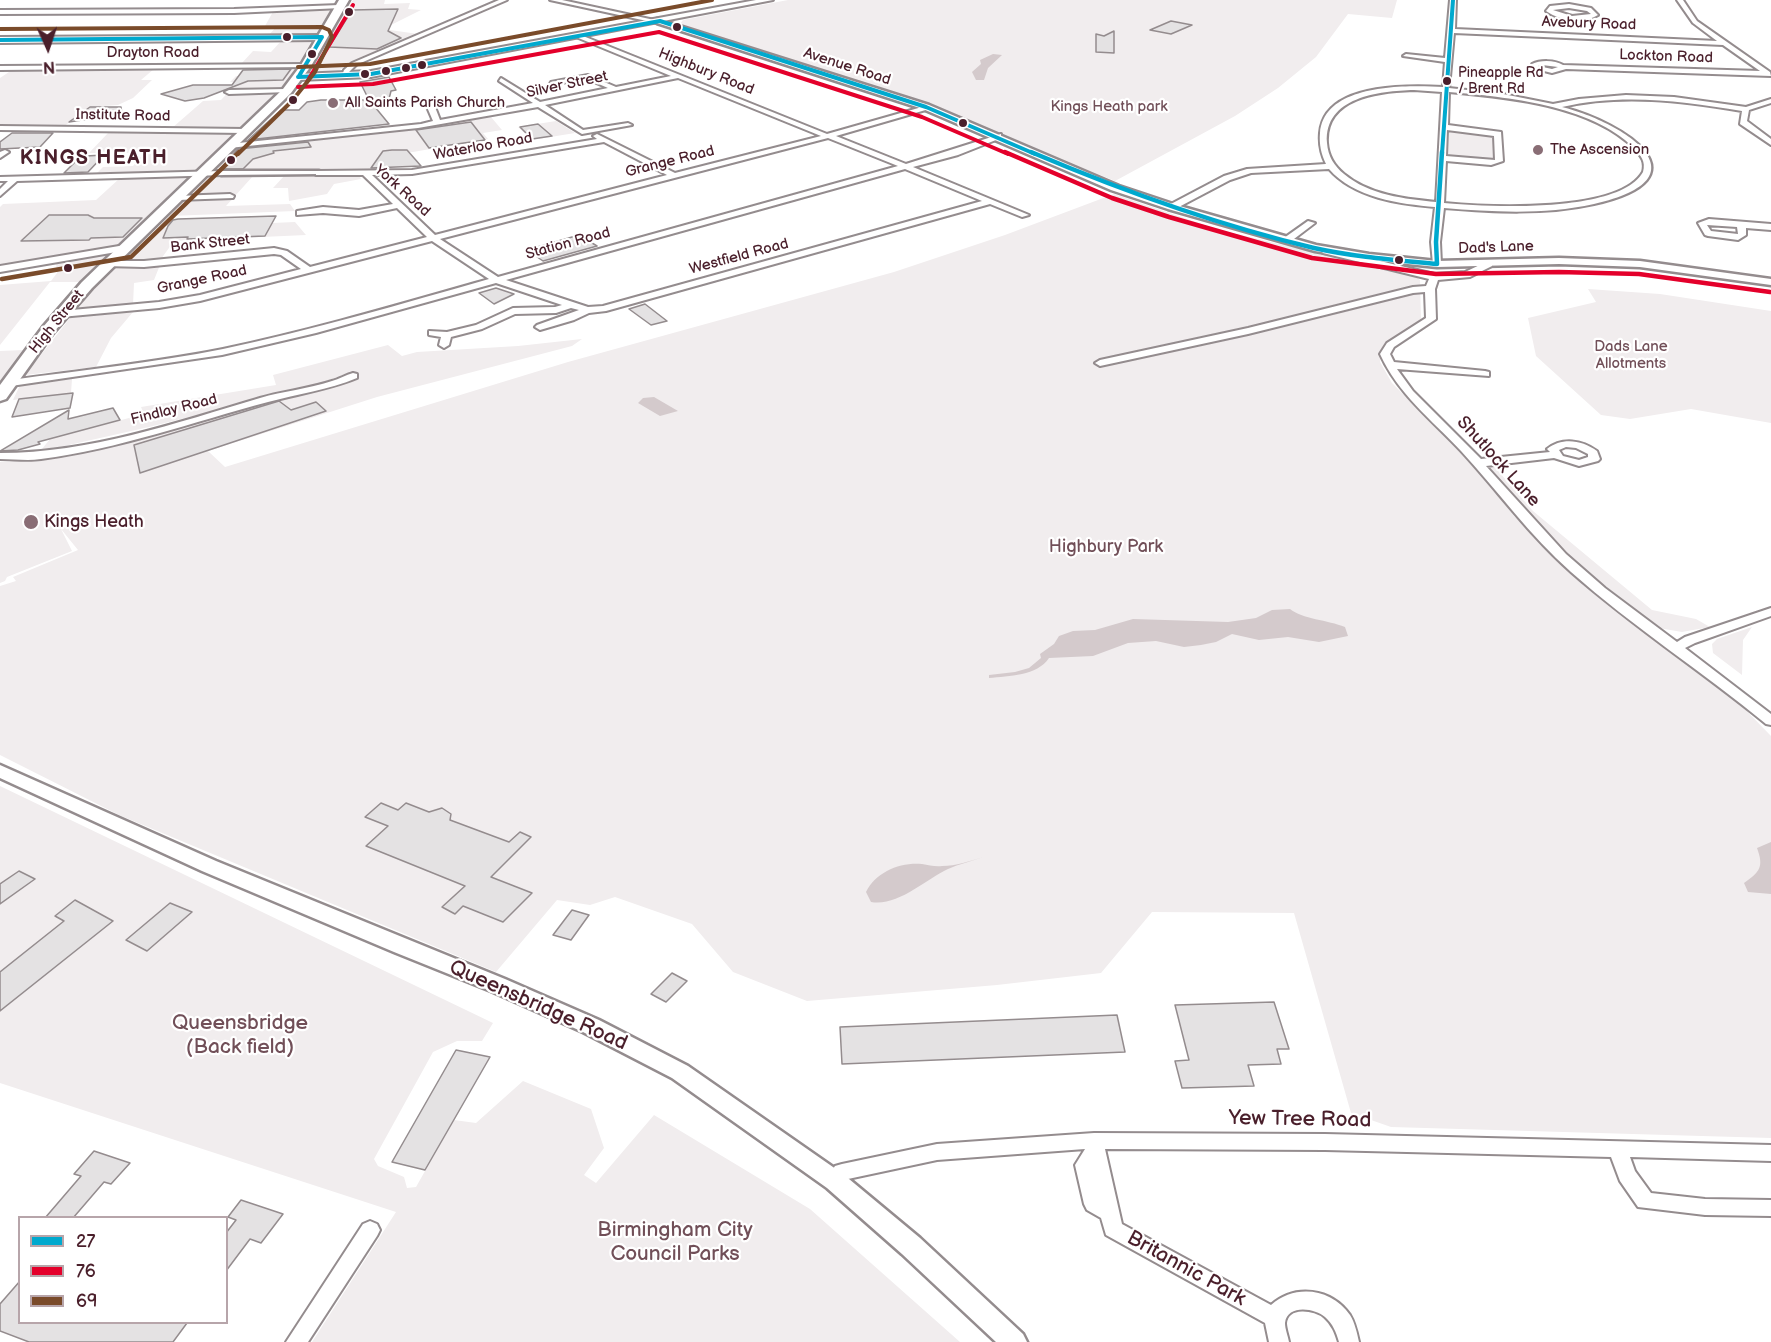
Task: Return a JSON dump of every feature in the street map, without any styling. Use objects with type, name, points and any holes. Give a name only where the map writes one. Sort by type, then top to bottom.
[{"type":"highway","name":"High Street","points":[[0,396],[9,378],[61,314],[108,264],[287,91],[306,66],[341,4]]},
{"type":"main road","points":[[298,77],[371,74],[769,0]]},
{"type":"main road","points":[[0,40],[322,37]]},
{"type":"street","points":[[345,76],[346,70],[354,64],[504,0]]},
{"type":"street","points":[[553,0],[658,21]]},
{"type":"street","points":[[610,11],[613,0]]},
{"type":"street","points":[[1437,264],[1434,250],[1440,204],[1445,90],[1450,31],[1453,21],[1453,0]]},
{"type":"street","points":[[1680,0],[1695,22],[1770,74]]},
{"type":"street","points":[[0,12],[160,11],[341,4]]},
{"type":"street","points":[[160,11],[167,6]]},
{"type":"street","points":[[1575,18],[1593,16],[1595,13],[1576,6],[1556,6],[1549,9],[1555,14],[1575,18],[1586,37]]},
{"type":"street","name":"Avenue Road","points":[[658,21],[926,107],[1089,177]]},
{"type":"street","name":"Avebury Road","points":[[1450,31],[1726,43]]},
{"type":"street","name":"Highbury Road","points":[[578,36],[1025,214]]},
{"type":"street","points":[[1407,56],[1448,60]]},
{"type":"street","name":"Drayton Road","points":[[0,68],[306,66]]},
{"type":"street","name":"Lockton Road","points":[[1563,67],[1770,74]]},
{"type":"street","name":"Silver Street","points":[[229,146],[437,123],[680,76]]},
{"type":"street","points":[[551,84],[588,77],[615,89]]},
{"type":"street","points":[[501,80],[541,104],[576,130],[590,132],[675,176]]},
{"type":"street","points":[[1384,89],[1445,90],[1505,97],[1553,106],[1615,129],[1637,145],[1646,156],[1649,165],[1648,173],[1640,183],[1605,200],[1574,206],[1535,209],[1440,204],[1383,196],[1367,191],[1342,177],[1325,155],[1322,136],[1326,122],[1343,104],[1362,95],[1384,89]]},
{"type":"street","points":[[229,92],[287,91]]},
{"type":"street","points":[[1553,106],[1588,99],[1651,97],[1746,109],[1771,101]]},
{"type":"street","points":[[431,107],[437,123]]},
{"type":"street","name":"Grange Road","points":[[61,314],[159,305],[200,298],[675,176],[926,107]]},
{"type":"street","points":[[1746,109],[1743,122],[1771,143]]},
{"type":"street","points":[[590,132],[625,123],[638,132]]},
{"type":"street","points":[[1442,158],[1491,163],[1499,161],[1498,134],[1444,127]]},
{"type":"street","name":"Institute Road","points":[[0,128],[245,131]]},
{"type":"street","name":"Station Road","points":[[9,378],[140,366],[276,341],[955,153],[998,136]]},
{"type":"street","name":"Waterloo Road","points":[[366,173],[436,169],[604,140]]},
{"type":"street","points":[[1172,207],[1227,178],[1250,171],[1332,166]]},
{"type":"street","name":"York Road","points":[[0,179],[202,173],[366,173],[433,238],[495,280]]},
{"type":"street","name":"Dad's Lane","points":[[1089,177],[1172,207],[1287,240],[1315,248],[1369,257],[1437,264],[1560,261],[1640,264],[1771,282]]},
{"type":"street","points":[[0,194],[14,179]]},
{"type":"street","points":[[177,198],[230,196]]},
{"type":"street","name":"Westfield Road","points":[[495,280],[586,310],[603,309],[990,201]]},
{"type":"street","points":[[300,213],[323,210],[359,213],[400,206]]},
{"type":"street","points":[[1287,240],[1311,223]]},
{"type":"street","points":[[1741,225],[1771,227]]},
{"type":"street","points":[[0,269],[125,248]]},
{"type":"street","points":[[1315,248],[1434,277],[1467,275],[1489,264]]},
{"type":"street","name":"Bank Street","points":[[108,264],[144,264],[274,251],[284,253],[309,271]]},
{"type":"street","points":[[1434,277],[1430,289],[1431,319],[1390,345],[1385,354],[1389,365],[1485,374]]},
{"type":"street","points":[[1100,363],[1248,331],[1413,290],[1430,289]]},
{"type":"street","points":[[432,333],[446,340],[513,311],[556,310],[571,305]]},
{"type":"street","points":[[540,327],[572,318],[586,310]]},
{"type":"street","name":"Shutlock Lane","points":[[1389,365],[1410,397],[1479,463],[1520,514],[1576,570],[1729,685],[1771,721]]},
{"type":"street","name":"Findlay Road","points":[[0,456],[39,456],[95,446],[212,416],[266,399],[328,386],[353,376]]},
{"type":"street","points":[[1479,463],[1555,455]]},
{"type":"street","points":[[1677,648],[1690,640],[1771,612]]},
{"type":"street","name":"Queensbridge Road","points":[[0,771],[209,866],[498,985],[591,1026],[680,1072],[835,1181],[911,1246],[1014,1342]]},
{"type":"street","name":"Yew Tree Road","points":[[835,1181],[842,1172],[937,1152],[1095,1145],[1325,1142],[1771,1153]]},
{"type":"street","name":"Britannic Park","points":[[1095,1145],[1085,1165],[1087,1179],[1094,1204],[1109,1213],[1113,1228],[1275,1318]]},
{"type":"street","points":[[1617,1148],[1627,1175],[1645,1201],[1705,1208],[1771,1208]]},
{"type":"street","points":[[296,1342],[370,1230]]},
{"type":"street","points":[[1279,1342],[1274,1329],[1275,1318],[1280,1309],[1288,1302],[1311,1299],[1334,1310],[1348,1330],[1349,1342]]},
{"type":"shaded area","points":[[353,0],[385,0],[384,4],[410,3],[408,9],[421,10],[383,29],[418,34],[350,63],[337,72],[310,73],[338,22]]},
{"type":"shaded area","name":"Kings Heath park","points":[[788,0],[1397,0],[1392,18],[1348,14],[1316,57],[1278,88],[1235,116],[1115,181],[907,97],[679,25],[683,20]]},
{"type":"shaded area","points":[[274,10],[332,10],[316,35],[268,36],[277,26],[265,26]]},
{"type":"shaded area","points":[[282,40],[315,40],[301,62],[241,64],[253,51],[271,52]]},
{"type":"shaded area","points":[[993,54],[1002,55],[988,68],[984,80],[976,80],[972,72],[981,64],[980,60]]},
{"type":"shaded area","points":[[292,67],[297,69],[282,89],[242,129],[172,128],[203,101],[221,100],[238,82],[230,82],[236,76],[250,76],[257,68]]},
{"type":"shaded area","points":[[154,69],[141,80],[152,80],[133,98],[118,105],[90,107],[63,127],[0,126],[0,78],[12,70]]},
{"type":"shaded area","points":[[491,117],[502,130],[483,133],[488,139],[413,152],[394,153],[385,169],[215,171],[233,150],[241,148],[437,126]]},
{"type":"shaded area","points":[[556,121],[575,133],[532,140],[518,127]]},
{"type":"shaded area","points":[[1446,128],[1496,133],[1497,161],[1445,158]]},
{"type":"shaded area","points":[[108,133],[237,134],[198,172],[96,174],[103,167],[133,166],[144,153],[89,153]]},
{"type":"shaded area","points":[[285,175],[359,176],[361,179],[334,184],[327,194],[289,201],[288,188],[273,188]]},
{"type":"shaded area","points":[[208,176],[253,176],[226,206],[290,204],[295,211],[170,216]]},
{"type":"shaded area","points":[[192,177],[116,248],[0,268],[0,207],[3,204],[96,200],[120,178]]},
{"type":"shaded area","name":"Highbury Park","points":[[1114,194],[1219,230],[1414,275],[1420,280],[1421,321],[1401,332],[1383,347],[1380,362],[1392,383],[1473,464],[1514,516],[1570,569],[1736,700],[1771,736],[1771,1138],[1391,1127],[1351,1113],[1294,913],[1152,912],[1101,973],[997,985],[807,1001],[733,972],[692,924],[615,897],[590,905],[557,900],[496,972],[119,815],[0,755],[0,586],[16,581],[13,577],[78,550],[61,529],[72,551],[7,577],[0,583],[0,462],[67,457],[350,382],[355,378],[348,373],[321,383],[261,396],[149,427],[42,449],[50,439],[144,414],[141,407],[276,385],[273,375],[388,345],[402,356],[417,352],[518,346],[582,339],[572,346],[377,397],[208,451],[225,467],[568,362],[894,272],[1005,235]]},
{"type":"shaded area","points":[[295,222],[306,235],[174,241],[161,259],[122,260],[158,228]]},
{"type":"shaded area","points":[[110,254],[83,282],[50,282],[0,345],[0,285],[51,281],[57,273],[56,262]]},
{"type":"shaded area","points":[[160,265],[154,280],[134,283],[133,305],[79,308],[87,296],[115,267]]},
{"type":"shaded area","name":"Dads Lane Allotments","points":[[1588,289],[1660,294],[1771,311],[1771,423],[1691,409],[1630,419],[1601,415],[1536,356],[1528,318],[1596,302]]},
{"type":"shaded area","points":[[133,312],[111,338],[96,367],[25,375],[70,318]]},
{"type":"shaded area","points":[[24,350],[14,363],[0,381],[0,351]]},
{"type":"shaded area","points":[[72,379],[71,393],[13,400],[20,385]]},
{"type":"shaded area","points":[[654,397],[678,411],[660,416],[638,403],[643,398]]},
{"type":"shaded area","points":[[1486,465],[1493,465],[1533,511],[1652,610],[1696,619],[1710,627],[1682,632],[1659,628],[1586,571],[1528,515]]},
{"type":"shaded area","points":[[1290,609],[1301,615],[1345,627],[1348,636],[1319,642],[1288,637],[1259,640],[1232,634],[1216,642],[1184,647],[1156,641],[1128,643],[1093,656],[1049,658],[1044,664],[1030,672],[989,678],[989,675],[1029,668],[1041,658],[1040,654],[1054,644],[1059,636],[1073,631],[1095,630],[1133,619],[1228,622],[1256,618],[1272,610]]},
{"type":"shaded area","points":[[1752,627],[1743,640],[1742,675],[1713,653],[1712,644],[1717,639]]},
{"type":"shaded area","points":[[0,786],[493,1023],[482,1041],[457,1041],[433,1052],[374,1159],[378,1166],[404,1177],[407,1188],[416,1187],[454,1120],[476,1123],[523,1081],[591,1109],[604,1148],[584,1175],[596,1183],[654,1115],[810,1209],[960,1342],[312,1342],[396,1212],[0,1083]]},
{"type":"shaded area","points":[[1771,842],[1771,894],[1748,892],[1744,883],[1754,876],[1760,865],[1757,848]]},
{"type":"shaded area","points":[[984,857],[948,869],[911,892],[891,900],[871,902],[866,892],[882,874],[897,867],[914,864],[947,866]]},
{"type":"building","points":[[398,9],[388,31],[401,38],[377,49],[329,47],[352,10]]},
{"type":"building","points":[[1171,21],[1192,25],[1171,34],[1150,30]]},
{"type":"building","points":[[1114,31],[1114,53],[1096,52],[1096,34],[1104,36]]},
{"type":"building","points":[[291,69],[283,80],[248,81],[204,98],[185,101],[161,94],[193,85],[232,85],[243,70]]},
{"type":"building","points":[[389,77],[396,90],[391,91],[389,99],[370,101],[389,124],[248,140],[281,110],[299,110],[307,102],[321,100],[369,100],[360,82]]},
{"type":"building","points":[[90,107],[121,107],[122,114],[69,122]]},
{"type":"building","points":[[471,122],[485,140],[429,148],[416,130]]},
{"type":"building","points":[[538,124],[552,136],[532,139],[520,127]]},
{"type":"building","points":[[12,133],[53,133],[40,147],[0,149],[0,142]]},
{"type":"building","points":[[308,142],[311,147],[273,151],[274,153],[253,159],[243,169],[220,169],[238,149]]},
{"type":"building","points":[[407,150],[421,166],[371,168],[383,151]]},
{"type":"building","points":[[104,155],[88,172],[64,173],[76,161],[81,161],[86,156]]},
{"type":"building","points":[[49,215],[142,218],[123,237],[21,241]]},
{"type":"building","points":[[276,216],[265,236],[163,238],[168,226],[173,220],[178,219]]},
{"type":"building","points":[[579,235],[597,246],[543,261],[527,250]]},
{"type":"building","points":[[496,288],[514,294],[494,304],[479,293]]},
{"type":"building","points":[[645,304],[667,321],[651,325],[629,309]]},
{"type":"building","points":[[73,393],[70,408],[12,417],[19,399]]},
{"type":"building","points":[[279,401],[291,410],[316,402],[326,411],[140,473],[134,445]]},
{"type":"building","points":[[113,408],[120,420],[38,442],[40,444],[18,450],[0,451],[69,410],[68,419]]},
{"type":"building","points":[[381,803],[398,810],[406,803],[429,812],[442,808],[451,814],[450,820],[509,842],[520,832],[531,837],[491,877],[532,893],[503,922],[463,906],[455,914],[442,907],[465,886],[366,846],[388,826],[365,817]]},
{"type":"building","points":[[19,871],[35,879],[0,904],[0,884]]},
{"type":"building","points":[[75,900],[113,921],[0,1011],[0,972],[64,921],[55,916]]},
{"type":"building","points":[[170,903],[192,912],[147,951],[126,940]]},
{"type":"building","points":[[572,910],[589,915],[571,940],[553,935]]},
{"type":"building","points":[[672,973],[687,981],[666,1002],[651,994]]},
{"type":"building","points":[[1274,1002],[1289,1049],[1277,1049],[1281,1064],[1248,1065],[1254,1086],[1182,1088],[1175,1061],[1189,1060],[1175,1005]]},
{"type":"building","points":[[1117,1015],[1125,1052],[842,1064],[840,1027]]},
{"type":"building","points":[[456,1050],[490,1057],[425,1170],[392,1162]]},
{"type":"building","points":[[94,1151],[130,1163],[111,1184],[104,1182],[75,1216],[47,1216],[81,1176],[74,1174]]},
{"type":"building","points":[[241,1200],[283,1214],[261,1243],[250,1239],[228,1268],[228,1230],[236,1220],[228,1217]]},
{"type":"building","points":[[18,1283],[18,1324],[186,1324],[173,1342],[29,1342],[0,1331],[0,1304]]},
{"type":"transit line","name":"69","points":[[298,67],[370,64],[712,0]]},
{"type":"transit line","name":"27","points":[[298,77],[371,74],[660,21],[926,107],[1089,177],[1172,207],[1315,248],[1369,257],[1437,264],[1436,242],[1453,0]]},
{"type":"transit line","name":"76","points":[[307,82],[353,5]]},
{"type":"transit line","name":"69","points":[[0,29],[322,27],[329,30],[332,37],[315,72],[292,101],[131,257],[2,279]]},
{"type":"transit line","name":"76","points":[[298,87],[373,84],[659,32],[922,117],[1112,198],[1169,217],[1312,258],[1436,274],[1559,272],[1639,274],[1770,292]]},
{"type":"transit line","name":"27","points":[[0,40],[322,37],[299,76]]},
{"type":"place","name":"Pineapple Rd / Brent Rd","points":[[1447,81]]},
{"type":"place","name":"All Saints Parish Church","points":[[333,103]]},
{"type":"place","name":"The Ascension","points":[[1538,150]]},
{"type":"place","name":"Kings Heath","points":[[31,522]]},
{"type":"district","name":"KINGS HEATH","points":[[94,159]]},
{"type":"park label","name":"Queensbridge (Back field)","points":[[240,1036]]},
{"type":"park label","name":"Birmingham City Council Parks","points":[[675,1243]]}]
